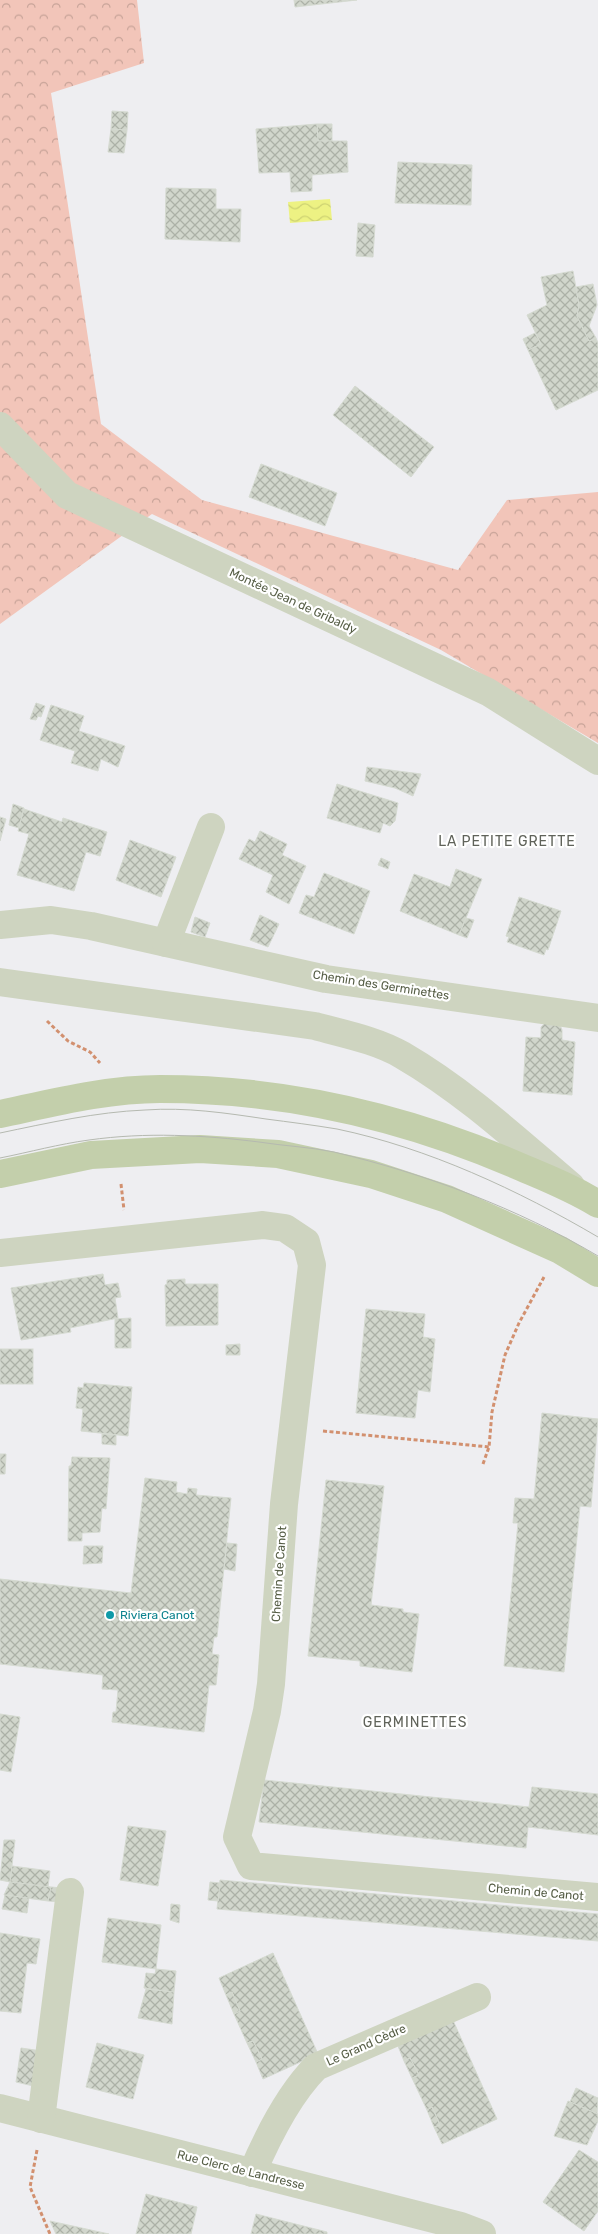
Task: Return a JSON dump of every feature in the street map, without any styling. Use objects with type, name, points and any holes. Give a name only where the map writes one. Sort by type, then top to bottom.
[{"type":"main road","points":[[0,1114],[84,1096],[159,1089],[236,1092],[309,1101],[411,1125],[496,1156],[589,1198]]},
{"type":"main road","points":[[0,1174],[90,1155],[200,1149],[278,1154],[372,1174],[447,1199],[560,1250],[598,1273]]},
{"type":"street","name":"Montée Jean de Gribaldy","points":[[0,426],[67,494],[488,692],[598,761]]},
{"type":"street","points":[[166,943],[210,828]]},
{"type":"street","name":"Chemin des Germinettes","points":[[0,926],[51,920],[91,926],[326,979],[598,1018]]},
{"type":"street","points":[[0,982],[315,1026],[366,1040],[401,1054],[467,1098],[589,1198]]},
{"type":"street","name":"Chemin de Canot","points":[[0,1253],[264,1225],[285,1228],[306,1242],[312,1265],[284,1504],[267,1711],[237,1838],[252,1866],[598,1897]]},
{"type":"street","points":[[41,2119],[70,1892]]},
{"type":"street","name":"Le Grand Cèdre","points":[[252,2173],[263,2146],[304,2079],[316,2067],[476,1997]]},
{"type":"street","name":"Rue Clerc de Landresse","points":[[0,2108],[461,2226],[482,2234]]},
{"type":"path","points":[[43,1015],[68,1041],[90,1052],[100,1062],[101,1067]]},
{"type":"path","points":[[121,1179],[128,1240]]},
{"type":"path","points":[[483,1464],[489,1447],[492,1412],[506,1355],[519,1323],[546,1275]]},
{"type":"path","points":[[293,1428],[489,1447]]},
{"type":"path","points":[[35,2160],[30,2187],[50,2234]]},
{"type":"green space","points":[[0,0],[137,0],[144,63],[51,93],[101,424],[202,500],[458,570],[507,500],[598,492],[598,743],[441,650],[152,514],[0,624]]},
{"type":"water","points":[[330,199],[332,220],[290,223],[288,202]]},
{"type":"building","points":[[294,0],[357,0],[295,7]]},
{"type":"building","points":[[112,111],[128,112],[127,130],[111,129]]},
{"type":"building","points":[[317,124],[332,124],[332,141],[318,141]]},
{"type":"building","points":[[317,124],[318,141],[347,141],[348,172],[312,175],[312,191],[291,192],[290,172],[259,173],[256,129]]},
{"type":"building","points":[[111,129],[127,130],[124,153],[108,152]]},
{"type":"building","points":[[398,162],[472,165],[471,205],[395,203]]},
{"type":"building","points":[[166,188],[216,189],[216,209],[241,209],[240,242],[165,239]]},
{"type":"building","points":[[358,223],[375,225],[373,257],[356,256]]},
{"type":"building","points":[[573,271],[579,305],[577,316],[589,341],[596,338],[598,343],[598,390],[556,410],[528,350],[541,344],[527,315],[547,305],[541,277]]},
{"type":"building","points":[[593,284],[597,305],[589,326],[596,338],[589,341],[577,316],[579,305],[576,287]]},
{"type":"building","points":[[535,333],[541,344],[528,350],[523,339]]},
{"type":"building","points":[[355,386],[434,447],[411,477],[333,415]]},
{"type":"building","points":[[261,464],[337,493],[325,526],[249,497]]},
{"type":"building","points":[[36,703],[45,706],[41,717],[38,716],[36,720],[30,719]]},
{"type":"building","points":[[51,705],[84,716],[79,731],[125,746],[118,767],[101,759],[98,771],[71,763],[75,751],[40,740]]},
{"type":"building","points":[[367,767],[421,774],[413,796],[395,788],[365,781]]},
{"type":"building","points":[[337,784],[398,803],[395,821],[390,826],[383,823],[380,833],[327,818]]},
{"type":"building","points":[[13,804],[24,808],[19,828],[9,825]]},
{"type":"building","points":[[24,809],[62,822],[63,818],[107,832],[100,856],[86,852],[74,891],[17,875],[29,834],[18,831]]},
{"type":"building","points":[[0,817],[6,819],[0,841]]},
{"type":"building","points":[[260,831],[287,844],[282,855],[306,866],[289,904],[266,892],[273,875],[239,859],[249,839],[255,842]]},
{"type":"building","points":[[130,840],[176,857],[161,897],[116,880]]},
{"type":"building","points":[[381,858],[390,862],[388,869],[378,865]]},
{"type":"building","points":[[456,869],[482,879],[459,935],[400,911],[414,874],[450,887]]},
{"type":"building","points":[[324,873],[370,891],[354,934],[299,913],[306,895],[314,897]]},
{"type":"building","points":[[519,897],[561,911],[548,950],[546,949],[544,955],[507,942],[509,937],[506,936]]},
{"type":"building","points":[[260,915],[279,924],[268,947],[250,940]]},
{"type":"building","points":[[195,917],[210,923],[205,937],[191,932]]},
{"type":"building","points":[[466,918],[474,920],[467,938],[459,935]]},
{"type":"building","points":[[547,1021],[559,1022],[562,1030],[562,1040],[575,1042],[572,1095],[523,1091],[526,1037],[541,1038],[541,1027]]},
{"type":"building","points":[[103,1274],[105,1285],[118,1283],[121,1297],[115,1298],[118,1318],[70,1328],[71,1332],[21,1340],[11,1288]]},
{"type":"building","points":[[185,1279],[185,1284],[218,1284],[218,1325],[166,1326],[165,1285],[167,1280]]},
{"type":"building","points":[[366,1309],[425,1314],[423,1337],[435,1339],[430,1392],[418,1390],[415,1418],[356,1413]]},
{"type":"building","points":[[131,1318],[131,1348],[115,1348],[115,1319]]},
{"type":"building","points":[[240,1344],[240,1355],[226,1355],[226,1345]]},
{"type":"building","points":[[0,1349],[33,1349],[33,1384],[0,1384]]},
{"type":"building","points":[[84,1383],[132,1387],[128,1436],[81,1431],[83,1409],[76,1408],[78,1387],[83,1388]]},
{"type":"building","points":[[542,1413],[598,1419],[591,1507],[580,1506],[564,1672],[504,1666],[518,1523],[513,1523],[515,1498],[534,1499]]},
{"type":"building","points":[[102,1434],[116,1435],[116,1445],[102,1444]]},
{"type":"building","points":[[0,1454],[6,1454],[5,1474],[0,1474]]},
{"type":"building","points":[[72,1457],[110,1458],[106,1509],[102,1508],[100,1532],[82,1533],[82,1541],[68,1541],[69,1466],[71,1466]]},
{"type":"building","name":"Riviera Canot","points":[[145,1478],[177,1482],[176,1492],[187,1494],[188,1488],[197,1489],[196,1495],[231,1498],[217,1637],[214,1637],[212,1654],[219,1655],[216,1685],[209,1685],[204,1732],[112,1722],[113,1712],[116,1712],[118,1690],[102,1689],[103,1675],[0,1664],[0,1579],[131,1593]]},
{"type":"building","points":[[326,1480],[384,1486],[371,1605],[403,1609],[403,1612],[419,1614],[412,1672],[360,1666],[360,1661],[308,1656]]},
{"type":"building","points":[[227,1543],[237,1544],[235,1571],[224,1569]]},
{"type":"building","points":[[84,1546],[103,1546],[102,1563],[83,1564]]},
{"type":"building","points":[[0,1714],[20,1717],[11,1772],[0,1770]]},
{"type":"building","points":[[264,1780],[529,1807],[532,1787],[598,1794],[598,1835],[528,1827],[526,1848],[259,1822]]},
{"type":"building","points":[[128,1826],[166,1831],[158,1886],[120,1880]]},
{"type":"building","points":[[4,1840],[15,1840],[10,1882],[0,1880]]},
{"type":"building","points":[[12,1866],[50,1871],[48,1887],[10,1882]]},
{"type":"building","points":[[220,1880],[598,1914],[598,1941],[217,1909]]},
{"type":"building","points":[[10,1882],[51,1887],[48,1901],[4,1895]]},
{"type":"building","points":[[210,1882],[220,1883],[218,1901],[208,1900]]},
{"type":"building","points":[[51,1887],[62,1888],[60,1902],[48,1901]]},
{"type":"building","points":[[5,1895],[29,1898],[27,1913],[2,1909]]},
{"type":"building","points":[[171,1904],[180,1905],[179,1923],[170,1920]]},
{"type":"building","points":[[108,1918],[161,1925],[156,1969],[102,1962]]},
{"type":"building","points":[[0,1933],[40,1939],[36,1964],[27,1963],[21,2013],[0,2011]]},
{"type":"building","points":[[273,1953],[318,2054],[263,2079],[256,2062],[262,2059],[253,2041],[247,2043],[234,2014],[240,2011],[232,1992],[226,1995],[219,1978]]},
{"type":"building","points":[[156,1969],[176,1971],[174,1992],[144,1988],[146,1973],[155,1974]]},
{"type":"building","points":[[146,1989],[174,1992],[172,2024],[138,2018]]},
{"type":"building","points":[[232,1992],[240,2011],[234,2014],[226,1995]]},
{"type":"building","points":[[452,2018],[497,2119],[442,2144],[434,2127],[440,2125],[432,2107],[427,2110],[412,2078],[419,2075],[410,2058],[404,2061],[396,2041]]},
{"type":"building","points":[[253,2041],[262,2059],[256,2062],[247,2043]]},
{"type":"building","points":[[97,2043],[144,2055],[133,2099],[86,2087]]},
{"type":"building","points":[[21,2048],[42,2051],[38,2087],[16,2082]]},
{"type":"building","points":[[410,2058],[419,2075],[412,2078],[404,2061]]},
{"type":"building","points":[[576,2088],[598,2098],[597,2114],[570,2102]]},
{"type":"building","points":[[568,2101],[598,2114],[598,2121],[587,2145],[554,2136]]},
{"type":"building","points":[[432,2107],[440,2125],[434,2127],[427,2110]]},
{"type":"building","points":[[579,2150],[598,2162],[598,2211],[584,2231],[543,2202]]},
{"type":"building","points":[[146,2194],[197,2207],[191,2234],[136,2234]]},
{"type":"building","points":[[256,2214],[327,2232],[327,2234],[251,2234]]},
{"type":"building","points":[[50,2221],[109,2234],[56,2234]]},
{"type":"tram line","points":[[0,1133],[90,1116],[160,1109],[221,1113],[337,1129],[405,1147],[472,1172],[536,1203],[598,1237]]},
{"type":"tram line","points":[[0,1158],[89,1140],[153,1135],[217,1138],[325,1150],[403,1171],[470,1194],[536,1223],[598,1256]]},
{"type":"place","name":"Riviera Canot","points":[[110,1615]]},
{"type":"district","name":"LA PETITE GRETTE","points":[[507,841]]},
{"type":"district","name":"GERMINETTES","points":[[415,1722]]}]
